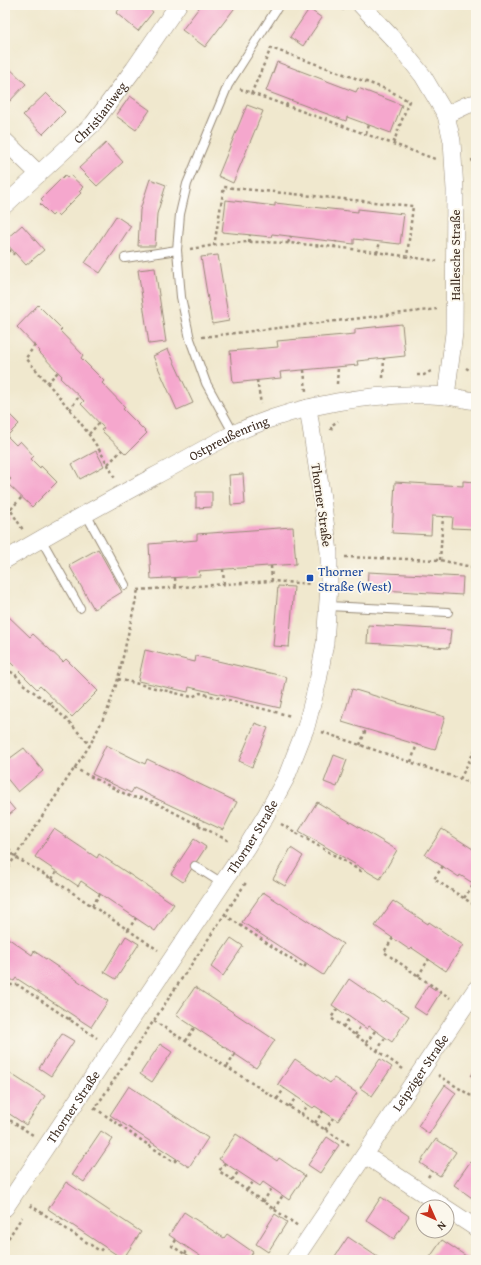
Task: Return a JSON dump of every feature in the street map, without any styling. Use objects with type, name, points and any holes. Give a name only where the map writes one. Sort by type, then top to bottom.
[{"type":"street","name":"Christianiweg","points":[[5,205],[93,124],[134,69],[178,5]]},
{"type":"street","name":"Hallesche Straße","points":[[355,10],[396,42],[423,76],[446,115],[452,141],[455,190],[454,333],[446,396]]},
{"type":"street","points":[[446,115],[467,105],[476,103]]},
{"type":"street","points":[[5,141],[39,174]]},
{"type":"street","name":"Ostpreußenring","points":[[5,560],[122,494],[234,434],[264,422],[307,400],[343,401],[387,396],[446,396],[476,401]]},
{"type":"street","name":"Thorner Straße","points":[[5,1208],[246,848],[286,778],[308,724],[318,681],[324,643],[330,565],[322,498],[307,400]]},
{"type":"street","name":"Leipziger Straße","points":[[294,1260],[476,989]]},
{"type":"street","points":[[365,1155],[432,1199]]},
{"type":"street","points":[[455,1214],[476,1228]]},
{"type":"lane","points":[[234,434],[206,383],[190,339],[181,297],[177,250],[180,214],[187,184],[228,85],[279,5]]},
{"type":"lane","points":[[125,258],[177,250]]},
{"type":"lane","points":[[86,514],[125,585]]},
{"type":"lane","points":[[36,542],[80,608]]},
{"type":"lane","points":[[328,606],[448,612]]},
{"type":"lane","points":[[195,866],[222,883]]},
{"type":"path","points":[[338,5],[355,10]]},
{"type":"path","points":[[251,94],[271,48],[386,89],[410,101],[393,144]]},
{"type":"path","points":[[228,85],[439,160]]},
{"type":"path","points":[[286,106],[289,100]]},
{"type":"path","points":[[326,120],[328,114]]},
{"type":"path","points":[[366,134],[369,125]]},
{"type":"path","points":[[214,246],[224,187],[414,206],[407,256]]},
{"type":"path","points":[[249,242],[250,235]]},
{"type":"path","points":[[288,243],[291,236]]},
{"type":"path","points":[[334,248],[336,241]]},
{"type":"path","points":[[177,250],[249,242],[288,243],[407,256],[437,261],[437,268]]},
{"type":"path","points":[[377,253],[380,242]]},
{"type":"path","points":[[5,245],[13,254],[14,253]]},
{"type":"path","points":[[438,302],[438,316]]},
{"type":"path","points":[[190,339],[438,309]]},
{"type":"path","points":[[35,345],[26,358],[89,434],[108,464],[122,494]]},
{"type":"path","points":[[383,378],[384,358]]},
{"type":"path","points":[[337,384],[338,367]]},
{"type":"path","points":[[466,368],[476,374]]},
{"type":"path","points":[[304,370],[307,400]]},
{"type":"path","points":[[47,383],[58,372]]},
{"type":"path","points":[[257,380],[264,422]]},
{"type":"path","points":[[70,410],[78,396]]},
{"type":"path","points":[[89,434],[99,423]]},
{"type":"path","points":[[108,464],[122,450]]},
{"type":"path","points":[[11,509],[22,497]]},
{"type":"path","points":[[5,501],[36,542]]},
{"type":"path","points":[[440,560],[443,517]]},
{"type":"path","points":[[342,557],[440,560],[476,568]]},
{"type":"path","points":[[272,566],[272,581]]},
{"type":"path","points":[[223,569],[224,585]]},
{"type":"path","points":[[175,578],[176,588]]},
{"type":"path","points":[[138,590],[272,581],[314,584]]},
{"type":"path","points":[[5,872],[90,745],[108,709],[118,679],[138,590],[136,583]]},
{"type":"path","points":[[5,669],[15,674],[23,684],[50,704],[90,745]]},
{"type":"path","points":[[15,674],[18,670]]},
{"type":"path","points":[[118,679],[162,688],[192,698],[200,694],[211,694],[255,707],[290,715],[360,745],[460,779],[476,786]]},
{"type":"path","points":[[50,704],[54,700]]},
{"type":"path","points":[[255,707],[256,703]]},
{"type":"path","points":[[287,723],[290,715]]},
{"type":"path","points":[[360,745],[366,729]]},
{"type":"path","points":[[411,762],[417,744]]},
{"type":"path","points":[[460,779],[476,748]]},
{"type":"path","points":[[74,768],[112,785],[131,797],[143,798],[154,802],[232,842],[228,847]]},
{"type":"path","points":[[154,802],[156,798]]},
{"type":"path","points":[[198,825],[200,819]]},
{"type":"path","points":[[281,824],[361,871],[362,869]]},
{"type":"path","points":[[5,844],[15,856],[158,950],[162,944]]},
{"type":"path","points":[[442,866],[434,879],[476,906]]},
{"type":"path","points":[[52,879],[56,872]]},
{"type":"path","points":[[464,899],[474,884]]},
{"type":"path","points":[[92,906],[100,894]]},
{"type":"path","points":[[225,915],[304,968],[306,964]]},
{"type":"path","points":[[128,930],[136,918]]},
{"type":"path","points":[[259,938],[262,935]]},
{"type":"path","points":[[393,938],[384,952],[464,1007]]},
{"type":"path","points":[[418,976],[429,959]]},
{"type":"path","points":[[5,981],[11,985],[18,985],[100,1039]]},
{"type":"path","points":[[33,995],[35,990]]},
{"type":"path","points":[[337,1009],[331,1018],[366,1044],[377,1051],[476,1099]]},
{"type":"path","points":[[69,1020],[72,1015]]},
{"type":"path","points":[[343,1027],[350,1017]]},
{"type":"path","points":[[154,1021],[365,1155]]},
{"type":"path","points":[[354,1035],[361,1025]]},
{"type":"path","points":[[186,1041],[194,1028]]},
{"type":"path","points":[[366,1044],[375,1031]]},
{"type":"path","points":[[377,1051],[385,1038]]},
{"type":"path","points":[[227,1067],[235,1054]]},
{"type":"path","points":[[277,1099],[284,1089]]},
{"type":"path","points":[[473,1097],[476,1092]]},
{"type":"path","points":[[289,1107],[296,1097]]},
{"type":"path","points":[[301,1115],[308,1105]]},
{"type":"path","points":[[96,1108],[174,1162],[177,1159]]},
{"type":"path","points":[[315,1123],[323,1111]]},
{"type":"path","points":[[5,1116],[47,1144]]},
{"type":"path","points":[[325,1130],[333,1118]]},
{"type":"path","points":[[225,1163],[219,1171],[311,1235]]},
{"type":"path","points":[[232,1180],[238,1172]]},
{"type":"path","points":[[247,1190],[253,1182]]},
{"type":"path","points":[[263,1202],[272,1188]]},
{"type":"path","points":[[274,1209],[283,1195]]},
{"type":"path","points":[[30,1205],[100,1252],[104,1246]]},
{"type":"path","points":[[58,1224],[62,1218]]},
{"type":"path","points":[[176,1240],[172,1246],[194,1260]]},
{"type":"path","points":[[185,1254],[188,1248]]},
{"type":"building","points":[[123,5],[144,5],[153,12],[138,31],[116,13]]},
{"type":"building","points":[[201,5],[237,5],[205,47],[182,30]]},
{"type":"building","points":[[309,9],[322,18],[303,46],[290,37]]},
{"type":"building","points":[[277,62],[356,92],[358,88],[402,105],[391,133],[347,117],[346,121],[266,91]]},
{"type":"building","points":[[7,66],[26,84],[9,102],[5,99],[5,68]]},
{"type":"building","points":[[46,93],[65,112],[43,134],[23,115]]},
{"type":"building","points":[[130,96],[150,110],[136,130],[116,116]]},
{"type":"building","points":[[247,105],[263,111],[233,183],[218,176]]},
{"type":"building","points":[[106,143],[123,162],[97,186],[79,168]]},
{"type":"building","points":[[65,175],[67,178],[70,175],[83,187],[79,191],[81,193],[58,216],[55,213],[52,216],[40,204],[43,201],[41,199]]},
{"type":"building","points":[[150,179],[166,185],[157,214],[155,246],[138,246],[140,210]]},
{"type":"building","points":[[226,200],[275,206],[275,203],[358,212],[358,209],[404,214],[400,244],[354,239],[354,244],[272,234],[271,237],[222,232]]},
{"type":"building","points":[[116,216],[131,226],[100,273],[85,263]]},
{"type":"building","points":[[22,225],[44,250],[26,265],[5,242],[5,240]]},
{"type":"building","points":[[218,255],[229,321],[212,324],[201,257]]},
{"type":"building","points":[[155,268],[166,342],[149,344],[138,270]]},
{"type":"building","points":[[38,305],[62,329],[60,331],[83,355],[81,358],[104,381],[102,383],[125,407],[123,409],[147,433],[126,454],[101,430],[104,428],[81,404],[84,401],[60,378],[62,376],[17,327]]},
{"type":"building","points":[[402,324],[405,356],[357,361],[358,365],[280,372],[281,378],[233,383],[230,351],[278,347],[277,341],[355,334],[355,329]]},
{"type":"building","points":[[168,349],[193,403],[177,410],[153,356]]},
{"type":"building","points":[[5,410],[19,424],[7,436],[16,445],[20,441],[34,456],[31,459],[40,468],[41,466],[57,482],[32,507],[7,483],[11,479],[5,473]]},
{"type":"building","points":[[96,451],[104,466],[80,479],[72,464]]},
{"type":"building","points":[[243,474],[245,504],[231,505],[229,475]]},
{"type":"building","points":[[463,481],[476,482],[475,529],[452,528],[453,517],[432,516],[431,535],[392,533],[395,482],[463,486]]},
{"type":"building","points":[[196,492],[212,492],[212,507],[196,508]]},
{"type":"building","points":[[5,509],[10,519],[5,522]]},
{"type":"building","points":[[293,527],[296,564],[199,571],[200,576],[151,579],[149,544],[197,540],[197,534]]},
{"type":"building","points":[[98,549],[122,592],[94,609],[69,565]]},
{"type":"building","points":[[368,572],[463,577],[462,595],[367,589]]},
{"type":"building","points":[[278,586],[294,587],[289,647],[273,646]]},
{"type":"building","points":[[5,613],[30,637],[33,634],[63,662],[66,659],[98,691],[72,717],[40,686],[37,689],[8,660],[5,663]]},
{"type":"building","points":[[368,625],[451,630],[449,648],[367,643]]},
{"type":"building","points":[[145,650],[195,662],[196,656],[287,677],[280,708],[189,687],[188,692],[138,681]]},
{"type":"building","points":[[352,689],[445,717],[435,750],[342,722]]},
{"type":"building","points":[[255,723],[268,728],[252,767],[239,761]]},
{"type":"building","points":[[106,745],[145,764],[147,759],[237,802],[223,830],[134,788],[131,793],[92,774]]},
{"type":"building","points":[[24,748],[43,771],[18,792],[5,776],[5,759],[7,757],[9,759]]},
{"type":"building","points":[[334,755],[347,760],[337,787],[324,782]]},
{"type":"building","points":[[5,798],[15,810],[5,818]]},
{"type":"building","points":[[317,802],[397,850],[380,879],[299,831]]},
{"type":"building","points":[[54,829],[97,858],[99,854],[174,904],[155,931],[81,881],[78,886],[35,857]]},
{"type":"building","points":[[442,829],[476,851],[476,885],[460,875],[459,877],[425,855]]},
{"type":"building","points":[[194,839],[206,847],[183,882],[171,874]]},
{"type":"building","points":[[291,848],[303,856],[285,886],[273,879]]},
{"type":"building","points":[[263,892],[343,944],[323,975],[242,922]]},
{"type":"building","points":[[393,901],[428,924],[429,922],[463,945],[446,971],[412,948],[410,950],[375,926]]},
{"type":"building","points":[[5,936],[32,955],[34,951],[108,1001],[91,1027],[16,978],[14,981],[5,976]]},
{"type":"building","points":[[126,936],[139,944],[116,979],[104,972]]},
{"type":"building","points":[[231,938],[243,946],[223,976],[211,967]]},
{"type":"building","points":[[349,979],[384,1003],[386,1001],[409,1016],[392,1042],[369,1026],[367,1029],[332,1005]]},
{"type":"building","points":[[428,985],[440,993],[426,1015],[414,1007]]},
{"type":"building","points":[[195,987],[275,1040],[256,1068],[176,1015]]},
{"type":"building","points":[[62,1034],[74,1041],[51,1076],[39,1068]]},
{"type":"building","points":[[160,1044],[172,1052],[152,1082],[140,1074]]},
{"type":"building","points":[[295,1059],[330,1083],[334,1078],[357,1093],[338,1121],[315,1106],[313,1108],[278,1084]]},
{"type":"building","points":[[380,1059],[392,1067],[372,1096],[360,1088]]},
{"type":"building","points":[[476,1068],[476,1079],[471,1076]]},
{"type":"building","points":[[5,1070],[45,1096],[26,1125],[5,1111]]},
{"type":"building","points":[[445,1085],[456,1093],[429,1134],[418,1126]]},
{"type":"building","points":[[129,1086],[208,1138],[189,1167],[110,1115]]},
{"type":"building","points":[[101,1131],[113,1139],[84,1182],[72,1174]]},
{"type":"building","points":[[5,1134],[10,1137],[5,1144]]},
{"type":"building","points":[[236,1134],[277,1161],[279,1158],[305,1176],[289,1200],[263,1182],[260,1186],[219,1159]]},
{"type":"building","points":[[327,1137],[339,1145],[320,1173],[308,1165]]},
{"type":"building","points":[[436,1139],[456,1152],[440,1176],[420,1163]]},
{"type":"building","points":[[470,1162],[476,1165],[475,1200],[454,1185]]},
{"type":"building","points":[[66,1182],[141,1232],[123,1259],[48,1209]]},
{"type":"building","points":[[381,1197],[409,1216],[394,1239],[366,1220]]},
{"type":"building","points":[[184,1212],[224,1238],[227,1234],[253,1252],[248,1260],[206,1260],[169,1235]]},
{"type":"building","points":[[275,1214],[287,1222],[268,1252],[256,1244]]},
{"type":"building","points":[[348,1237],[382,1260],[333,1259]]},
{"type":"building","points":[[442,1240],[472,1260],[428,1260]]},
{"type":"place","name":"Thorner Straße (West)","points":[[310,578]]}]
